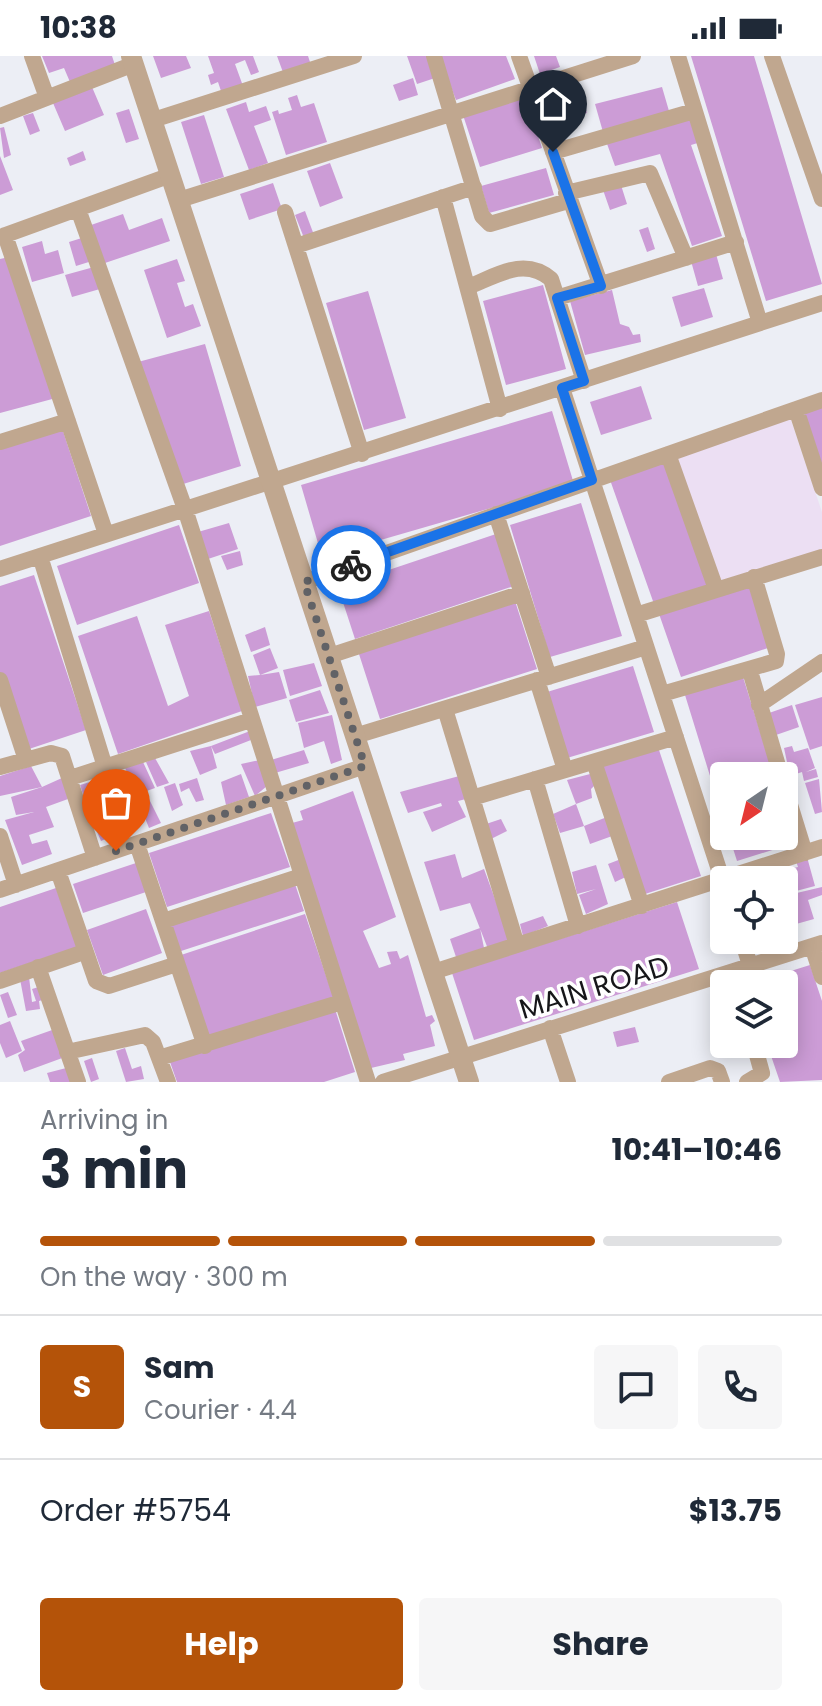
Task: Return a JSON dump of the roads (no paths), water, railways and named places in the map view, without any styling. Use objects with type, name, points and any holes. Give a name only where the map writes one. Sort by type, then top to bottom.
[{"type":"street","points":[[32,56],[46,95]]},
{"type":"street","points":[[153,120],[354,56]]},
{"type":"street","points":[[434,56],[482,216],[490,224],[650,173],[686,258]]},
{"type":"street","points":[[519,56],[601,286]]},
{"type":"street","points":[[179,200],[633,56]]},
{"type":"street","points":[[678,56],[760,323]]},
{"type":"street","points":[[772,56],[822,199]]},
{"type":"street","points":[[0,116],[132,60],[469,1082]]},
{"type":"street","points":[[553,152],[694,111]]},
{"type":"street","points":[[106,534],[3,236],[171,175]]},
{"type":"street","points":[[296,246],[474,187]]},
{"type":"street","points":[[443,197],[500,409]]},
{"type":"street","points":[[78,209],[185,509],[368,1082]]},
{"type":"street","points":[[285,212],[362,454]]},
{"type":"street","points":[[557,298],[736,242]]},
{"type":"street","points":[[468,287],[521,266],[539,269],[551,279],[584,381]]},
{"type":"street","points":[[0,569],[822,303]]},
{"type":"street","points":[[562,388],[718,866]]},
{"type":"street","points":[[304,582],[822,400]]},
{"type":"street","points":[[796,409],[822,488]]},
{"type":"street","points":[[0,442],[68,421]]},
{"type":"street","points":[[668,454],[716,589]]},
{"type":"street","points":[[496,514],[522,593],[565,770]]},
{"type":"street","points":[[40,556],[105,767]]},
{"type":"street","points":[[636,615],[822,557]]},
{"type":"street","points":[[662,694],[771,665],[777,654],[754,577]]},
{"type":"street","points":[[329,656],[522,593]]},
{"type":"street","points":[[355,736],[646,647]]},
{"type":"street","points":[[759,705],[819,663],[822,681]]},
{"type":"street","points":[[750,671],[777,762]]},
{"type":"street","points":[[0,680],[26,760]]},
{"type":"street","points":[[445,709],[517,945]]},
{"type":"street","points":[[70,778],[251,720]]},
{"type":"street","points":[[472,798],[676,737]]},
{"type":"street","points":[[0,767],[57,752],[62,756],[95,858]]},
{"type":"street","points":[[594,762],[642,906]]},
{"type":"street","points":[[0,836],[8,888],[365,766]]},
{"type":"street","points":[[535,779],[578,926]]},
{"type":"street","points":[[798,830],[805,853]]},
{"type":"street","points":[[137,844],[205,1046]]},
{"type":"street","points":[[769,866],[822,847]]},
{"type":"street","points":[[58,871],[84,952],[96,981],[101,985],[177,964]]},
{"type":"street","points":[[163,921],[301,876]]},
{"type":"street","points":[[433,972],[710,887]]},
{"type":"street","points":[[817,944],[822,977]]},
{"type":"street","name":"MAIN ROAD","points":[[744,970],[750,965],[817,944]]},
{"type":"street","points":[[0,981],[84,952]]},
{"type":"street","points":[[746,954],[750,965]]},
{"type":"street","points":[[38,967],[78,1082]]},
{"type":"street","name":"MAIN ROAD","points":[[383,1082],[550,1028],[710,984]]},
{"type":"street","points":[[159,1058],[342,1002]]},
{"type":"street","points":[[550,1028],[568,1082]]},
{"type":"street","points":[[67,1052],[145,1035],[159,1058],[168,1082]]},
{"type":"street","points":[[747,1082],[762,1073],[758,1058]]},
{"type":"street","points":[[669,1082],[710,1068],[718,1071],[722,1082]]}]
